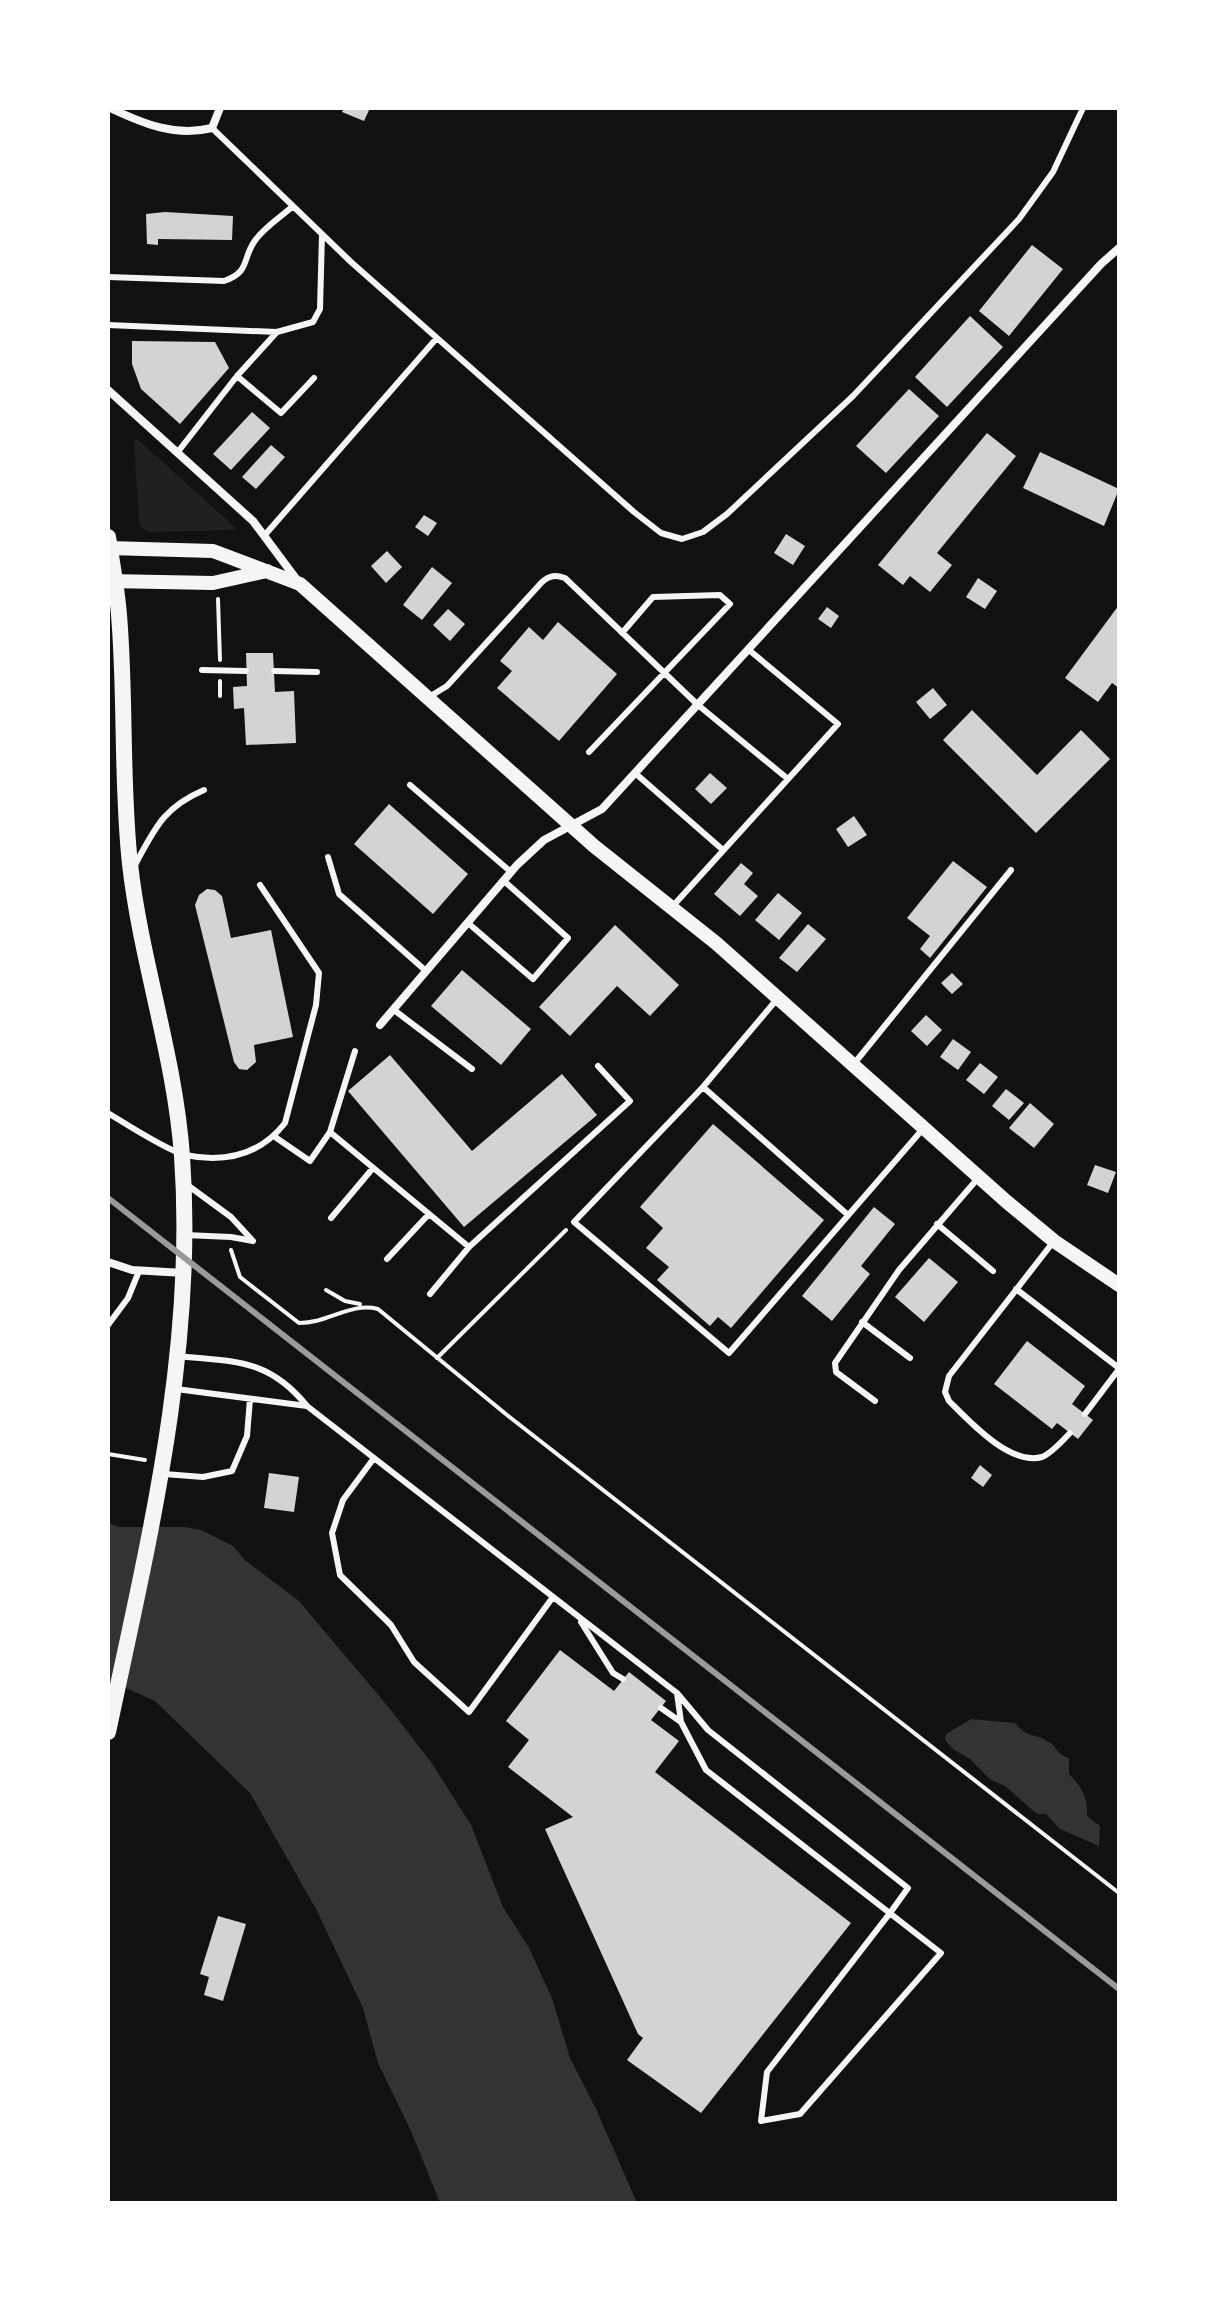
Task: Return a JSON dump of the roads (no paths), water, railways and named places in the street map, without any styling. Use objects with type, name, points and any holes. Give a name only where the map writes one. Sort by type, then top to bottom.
[{"type":"main road","points":[[108,1732],[158,1497],[178,1356],[185,1235],[182,1154],[168,1054],[143,941],[132,872],[119,614],[111,582],[109,544]]},
{"type":"street","points":[[110,108],[135,120],[175,132],[212,128],[220,108]]},
{"type":"street","points":[[380,1025],[511,872],[544,840],[602,809],[1119,248]]},
{"type":"street","points":[[108,390],[253,521],[300,584],[572,825],[778,998],[1054,1241],[1119,1285]]},
{"type":"street","points":[[109,544],[213,551],[300,584]]},
{"type":"street","points":[[111,582],[213,583],[267,571]]},
{"type":"street","points":[[108,1262],[139,1271],[184,1273]]},
{"type":"lane","points":[[212,128],[436,339],[661,533],[682,539],[703,532],[727,514],[853,396],[1019,219],[1053,172],[1083,108]]},
{"type":"lane","points":[[108,277],[224,281],[233,278],[242,271],[253,242],[293,206]]},
{"type":"lane","points":[[108,325],[277,332],[313,322],[320,309],[322,234]]},
{"type":"lane","points":[[177,453],[237,376],[277,332]]},
{"type":"lane","points":[[264,536],[436,339]]},
{"type":"lane","points":[[237,376],[281,413],[314,378]]},
{"type":"lane","points":[[429,697],[447,686],[548,576],[557,575],[565,578],[698,705],[788,779]]},
{"type":"lane","points":[[589,752],[730,604],[720,595],[653,597],[622,633]]},
{"type":"lane","points":[[672,907],[838,724],[749,650]]},
{"type":"lane","points":[[202,670],[246,671]]},
{"type":"lane","points":[[274,671],[317,672]]},
{"type":"lane","points":[[635,773],[723,850]]},
{"type":"lane","points":[[410,785],[511,872]]},
{"type":"lane","points":[[132,872],[168,811],[181,799],[204,790]]},
{"type":"lane","points":[[328,857],[339,894],[426,971]]},
{"type":"lane","points":[[853,1065],[1011,870]]},
{"type":"lane","points":[[468,923],[533,979],[542,969],[568,938],[504,881]]},
{"type":"lane","points":[[108,1113],[182,1154],[221,1159],[251,1153],[275,1137],[285,1123],[316,1005],[319,973],[260,885]]},
{"type":"lane","points":[[778,998],[703,1087],[574,1222],[729,1353],[924,1128]]},
{"type":"lane","points":[[394,1010],[472,1069]]},
{"type":"lane","points":[[275,1137],[310,1161],[330,1132],[355,1051]]},
{"type":"lane","points":[[430,1294],[469,1247],[630,1101],[598,1066]]},
{"type":"lane","points":[[703,1087],[848,1215]]},
{"type":"lane","points":[[330,1132],[469,1247]]},
{"type":"lane","points":[[331,1218],[373,1168]]},
{"type":"lane","points":[[875,1401],[836,1372],[834,1367],[862,1322],[937,1224],[979,1177]]},
{"type":"lane","points":[[184,1183],[241,1225],[253,1241],[185,1235]]},
{"type":"lane","points":[[387,1259],[429,1214]]},
{"type":"lane","points":[[937,1224],[993,1271]]},
{"type":"lane","points":[[1054,1241],[949,1376],[945,1392],[956,1408],[1009,1453],[1025,1458],[1043,1457],[1070,1433]]},
{"type":"lane","points":[[108,1325],[128,1298],[139,1271]]},
{"type":"lane","points":[[1016,1289],[1119,1369],[1085,1414]]},
{"type":"lane","points":[[862,1322],[910,1358]]},
{"type":"lane","points":[[178,1356],[252,1364],[290,1386],[307,1406],[677,1693],[708,1730],[908,1888],[890,1913],[767,2072],[761,2121],[800,2114],[941,1953],[890,1913],[706,1770],[681,1722],[677,1693]]},
{"type":"lane","points":[[174,1389],[307,1406]]},
{"type":"lane","points":[[161,1468],[203,1477],[232,1471],[247,1436],[250,1399]]},
{"type":"lane","points":[[374,1458],[343,1500],[332,1533],[340,1575],[391,1625],[414,1662],[469,1712],[553,1597]]},
{"type":"lane","points":[[577,1615],[613,1673],[623,1679]]},
{"type":"lane","points":[[661,1708],[681,1722]]},
{"type":"railway","points":[[108,1198],[1119,1989]]}]
